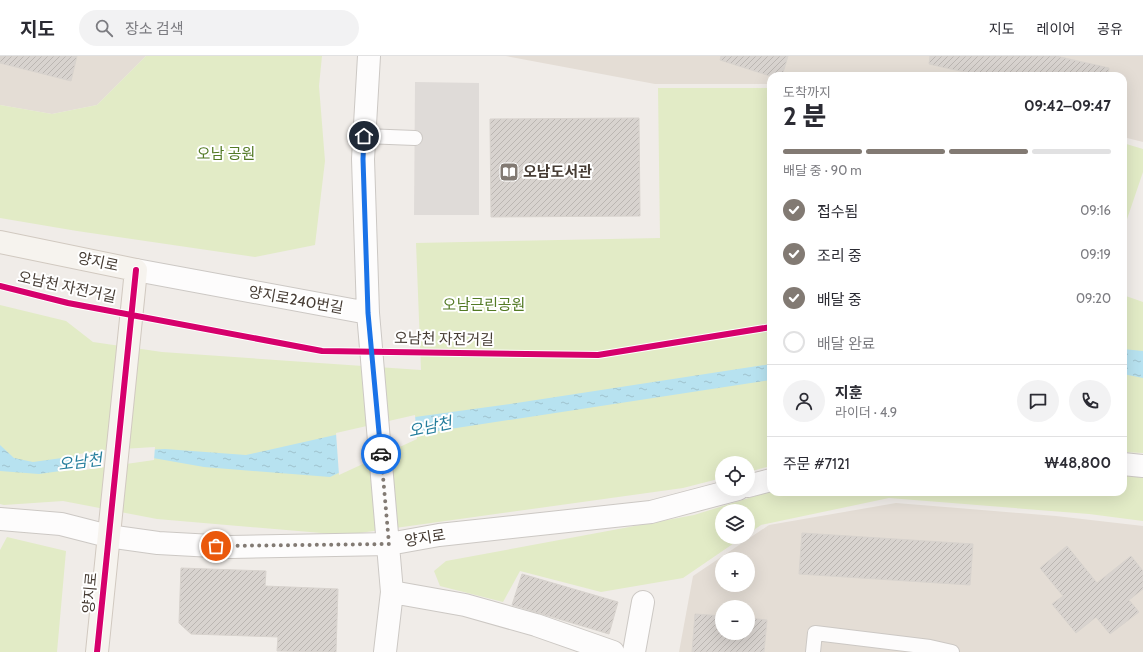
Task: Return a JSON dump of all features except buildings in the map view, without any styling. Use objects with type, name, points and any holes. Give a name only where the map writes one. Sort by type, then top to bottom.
[{"type":"street","name":"양지로240번길","points":[[136,270],[368,313],[363,159],[369,56]]},
{"type":"street","name":"양지로","points":[[0,242],[136,270],[97,652]]},
{"type":"street","points":[[368,313],[392,592],[385,652]]},
{"type":"street","points":[[1127,464],[1143,466]]},
{"type":"street","points":[[755,484],[767,481]]},
{"type":"street","name":"양지로","points":[[6,519],[61,524],[108,536],[158,543],[231,547],[389,544],[439,535],[651,512],[715,495]]},
{"type":"street","points":[[392,592],[472,607],[536,625],[613,652]]},
{"type":"street","points":[[634,652],[643,602]]},
{"type":"lane","points":[[364,136],[415,138]]},
{"type":"lane","points":[[813,652],[815,633],[930,647],[952,652]]},
{"type":"shaded area","points":[[0,56],[146,56],[97,105],[52,114],[0,105]]},
{"type":"shaded area","points":[[506,56],[1143,56],[1143,142],[1127,138],[1127,72],[767,72],[767,84],[655,84]]},
{"type":"shaded area","points":[[415,82],[479,83],[479,215],[414,215]]},
{"type":"shaded area","points":[[896,503],[1056,516],[1143,526],[1143,652],[679,652],[693,576],[715,561],[715,592],[755,592],[755,552],[729,552],[741,544],[755,544],[755,534],[769,525]]},
{"type":"green space","name":"오남 공원","points":[[146,56],[322,56],[319,86],[325,161],[315,245],[255,257],[77,231],[0,218],[0,105],[52,114],[97,105]]},
{"type":"green space","name":"오남근린공원","points":[[658,88],[767,88],[767,467],[755,470],[755,456],[715,456],[715,480],[683,488],[345,535],[157,519],[63,501],[0,504],[0,305],[66,321],[93,342],[162,352],[421,370],[416,243],[660,238]]},
{"type":"green space","points":[[1127,144],[1143,149],[1143,172],[1127,219]]},
{"type":"green space","points":[[1127,296],[1143,302],[1143,453],[1127,452]]},
{"type":"green space","points":[[1127,475],[1143,477],[1143,521],[1089,514],[889,498],[761,525],[755,529],[755,504],[729,504],[767,492],[767,496],[1127,496]]},
{"type":"green space","points":[[715,508],[715,544],[733,544],[721,552],[715,552],[715,556],[683,578],[601,592],[520,571],[503,602],[440,586],[434,571],[446,561],[694,515]]},
{"type":"green space","points":[[7,537],[66,551],[57,652],[0,652],[0,550]]},
{"type":"water","points":[[1127,349],[1143,351],[1143,378],[1127,375]]},
{"type":"water","name":"오남천","points":[[767,365],[767,381],[424,433],[330,477],[204,467],[153,458],[39,474],[0,471],[0,445],[14,458],[33,462],[105,452],[165,449],[246,455],[415,417]]},
{"type":"pier","points":[[415,415],[417,439],[339,475],[336,433]]},
{"type":"pier","points":[[155,447],[154,460],[77,471],[79,454],[105,450]]},
{"type":"cycle path","points":[[97,652],[136,270]]},
{"type":"cycle path","name":"오남천 자전거길","points":[[0,286],[68,303],[322,351],[598,355],[767,328]]},
{"type":"way so far","points":[[216,546],[389,544],[381,454]]},
{"type":"place","name":"오남도서관","points":[[509,172]]},
{"type":"route","points":[[364,136],[363,159],[368,313],[381,454]]}]
